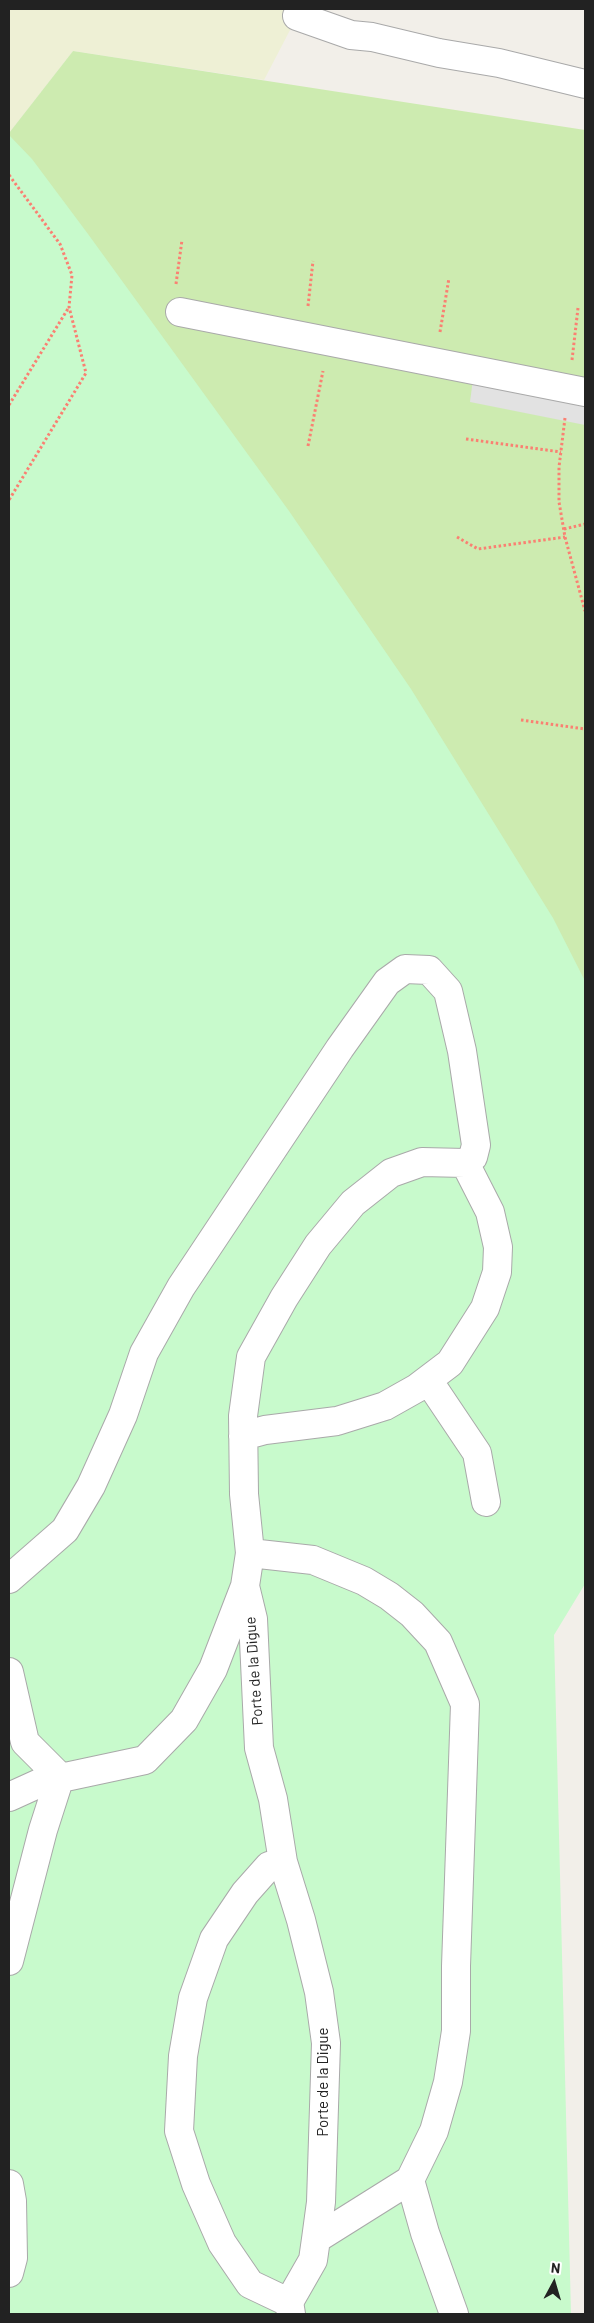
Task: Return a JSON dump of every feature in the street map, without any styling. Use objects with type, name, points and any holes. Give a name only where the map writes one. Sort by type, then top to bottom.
[{"type":"street","points":[[297,16],[351,35],[372,37],[439,53],[499,63],[585,84]]},
{"type":"street","points":[[180,312],[577,390]]},
{"type":"street","points":[[9,1579],[65,1530],[91,1486],[123,1415],[144,1353],[181,1287],[340,1048],[387,982],[405,969],[429,970],[448,992],[462,1051],[476,1145],[473,1157],[465,1163],[490,1212],[498,1247],[497,1272],[485,1308],[450,1363],[428,1380],[385,1406],[337,1421],[265,1430],[243,1436]]},
{"type":"street","name":"Porte de la Digue","points":[[290,2309],[313,2260],[316,2239],[321,2202],[326,2043],[319,1992],[301,1920],[283,1862],[273,1799],[259,1748],[253,1619],[245,1586],[250,1553],[244,1494],[243,1416],[251,1356],[284,1298],[318,1245],[353,1203],[391,1173],[422,1162],[465,1163]]},
{"type":"street","points":[[428,1380],[477,1453],[486,1502]]},
{"type":"street","points":[[250,1553],[313,1560],[364,1581],[389,1596],[412,1614],[438,1642],[466,1704],[457,1907],[456,2031],[448,2082],[434,2131],[410,2180],[316,2239]]},
{"type":"street","points":[[9,1797],[42,1782],[60,1777],[145,1760],[184,1720],[214,1669],[245,1586]]},
{"type":"street","points":[[9,1672],[25,1742],[60,1777]]},
{"type":"street","points":[[9,1961],[43,1830],[60,1777]]},
{"type":"street","points":[[283,1862],[269,1866],[245,1893],[214,1939],[192,2007],[183,2056],[179,2131],[196,2184],[222,2243],[250,2284],[290,2309]]},
{"type":"street","points":[[410,2180],[425,2233],[454,2314]]},
{"type":"street","points":[[9,2184],[12,2201],[13,2258],[9,2273]]},
{"type":"path","points":[[9,175],[60,244],[72,274],[69,306],[86,374],[9,500]]},
{"type":"path","points":[[180,312],[172,309],[182,240]]},
{"type":"path","points":[[308,446],[316,339],[314,260]]},
{"type":"path","points":[[435,362],[449,278]]},
{"type":"path","points":[[9,405],[69,306]]},
{"type":"path","points":[[578,308],[577,390],[560,452],[559,502],[565,536],[585,611]]},
{"type":"path","points":[[466,438],[560,452]]},
{"type":"path","points":[[564,529],[585,524]]},
{"type":"path","points":[[457,537],[478,549],[565,536]]},
{"type":"path","points":[[521,720],[585,729]]},
{"type":"green space","points":[[9,9],[301,9],[264,80],[73,51],[9,133]]},
{"type":"green space","points":[[73,51],[585,130],[585,1090],[9,151],[9,133]]},
{"type":"green space","points":[[9,135],[32,159],[88,234],[289,511],[411,689],[553,918],[585,981],[585,1584],[554,1635],[571,2314],[9,2314]]},
{"type":"shaded area","points":[[473,379],[585,400],[585,425],[470,402]]}]
